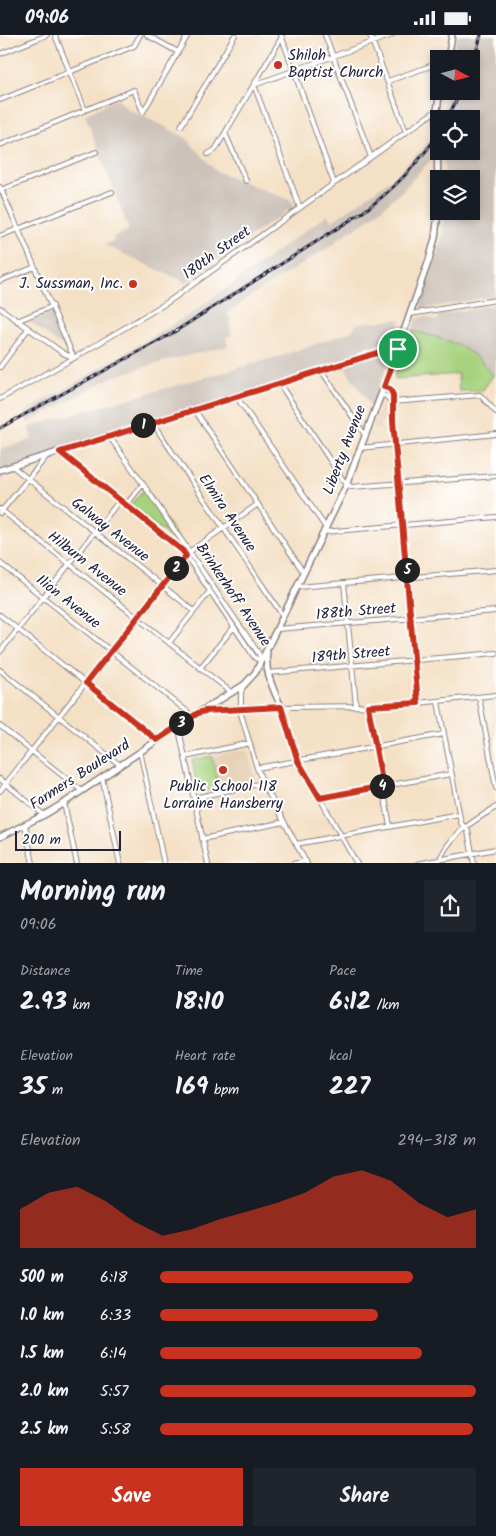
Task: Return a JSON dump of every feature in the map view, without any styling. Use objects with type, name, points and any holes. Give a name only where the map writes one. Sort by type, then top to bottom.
[{"type":"main road","points":[[450,50],[452,35]]},
{"type":"main road","name":"Liberty Avenue","points":[[437,110],[439,100]]},
{"type":"main road","name":"Liberty Avenue","points":[[196,714],[244,685],[255,673],[346,484],[384,387],[430,260],[436,232],[438,160]]},
{"type":"main road","points":[[0,471],[320,369],[393,348],[398,349]]},
{"type":"main road","name":"Brinkerhoff Avenue","points":[[267,649],[268,673],[281,707]]},
{"type":"main road","name":"Farmers Boulevard","points":[[1,836],[64,803],[196,714],[210,710],[281,707]]},
{"type":"street","points":[[0,54],[47,35]]},
{"type":"street","points":[[55,35],[85,110]]},
{"type":"street","points":[[0,100],[134,46],[140,35]]},
{"type":"street","points":[[147,35],[178,53]]},
{"type":"street","points":[[0,145],[134,90],[143,112],[188,35]]},
{"type":"street","points":[[181,126],[235,35]]},
{"type":"street","points":[[325,35],[371,157]]},
{"type":"street","points":[[370,35],[406,132]]},
{"type":"street","points":[[254,85],[392,35]]},
{"type":"street","points":[[281,36],[334,183]]},
{"type":"street","points":[[208,153],[215,150],[281,36]]},
{"type":"street","points":[[388,81],[430,66]]},
{"type":"street","points":[[254,85],[300,208]]},
{"type":"street","name":"180th Street","points":[[0,399],[74,359],[168,302],[430,115]]},
{"type":"street","points":[[224,133],[246,181]]},
{"type":"street","points":[[74,359],[0,189],[96,152]]},
{"type":"street","points":[[0,236],[112,191]]},
{"type":"street","points":[[0,281],[35,267]]},
{"type":"street","points":[[410,315],[496,300]]},
{"type":"street","points":[[17,321],[52,306]]},
{"type":"street","points":[[0,309],[74,359]]},
{"type":"street","points":[[0,367],[28,329]]},
{"type":"street","points":[[320,369],[365,435]]},
{"type":"street","points":[[279,383],[346,484],[352,487],[496,475]]},
{"type":"street","points":[[384,387],[392,391],[418,703]]},
{"type":"street","points":[[381,395],[386,396],[392,402],[480,395],[496,412]]},
{"type":"street","points":[[236,396],[325,530],[496,517]]},
{"type":"street","points":[[194,409],[304,573]]},
{"type":"street","name":"Elmira Avenue","points":[[152,423],[283,617]]},
{"type":"street","points":[[360,448],[496,434]]},
{"type":"street","name":"Brinkerhoff Avenue","points":[[109,436],[143,483],[187,554],[236,625],[259,654],[261,661]]},
{"type":"street","points":[[60,452],[187,554]]},
{"type":"street","points":[[1,511],[46,457]]},
{"type":"street","points":[[35,460],[35,469]]},
{"type":"street","name":"Galway Avenue","points":[[12,466],[194,611]]},
{"type":"street","points":[[126,505],[143,483]]},
{"type":"street","points":[[0,652],[120,500]]},
{"type":"street","points":[[0,791],[187,554],[258,504]]},
{"type":"street","name":"Hilburn Avenue","points":[[1,511],[231,692]]},
{"type":"street","name":"Ilion Avenue","points":[[0,563],[111,651],[196,714]]},
{"type":"street","points":[[298,587],[496,570]]},
{"type":"street","points":[[344,583],[356,706]]},
{"type":"street","points":[[169,643],[212,589]]},
{"type":"street","name":"188th Street","points":[[277,629],[496,611]]},
{"type":"street","points":[[0,615],[157,740]]},
{"type":"street","points":[[200,668],[236,625]]},
{"type":"street","name":"189th Street","points":[[268,673],[496,653]]},
{"type":"street","points":[[0,670],[120,765]]},
{"type":"street","name":"Liberty Avenue","points":[[240,709],[241,693],[244,685]]},
{"type":"street","name":"Farmers Boulevard","points":[[281,707],[368,706],[496,695]]},
{"type":"street","points":[[479,697],[496,788]]},
{"type":"street","points":[[438,701],[460,823],[468,831],[474,863]]},
{"type":"street","points":[[368,706],[390,827]]},
{"type":"street","points":[[281,707],[298,761],[356,863]]},
{"type":"street","points":[[240,709],[262,783],[306,862],[293,863]]},
{"type":"street","points":[[178,725],[208,863]]},
{"type":"street","points":[[0,726],[82,791]]},
{"type":"street","points":[[257,768],[444,734]]},
{"type":"street","points":[[185,757],[250,743]]},
{"type":"street","points":[[140,751],[164,863]]},
{"type":"street","points":[[320,798],[451,774]]},
{"type":"street","points":[[102,777],[120,863]]},
{"type":"street","points":[[0,779],[44,815]]},
{"type":"street","points":[[194,798],[262,783]]},
{"type":"street","points":[[64,803],[76,863]]},
{"type":"street","points":[[438,861],[447,845],[464,827],[496,807]]},
{"type":"street","points":[[296,844],[459,813]]},
{"type":"street","points":[[202,839],[284,822]]},
{"type":"street","points":[[25,825],[33,863]]},
{"type":"street","points":[[417,863],[438,861],[496,849]]},
{"type":"shaded area","points":[[457,35],[496,35],[496,293],[494,296],[423,309],[420,306],[440,246],[444,220],[480,220],[480,170],[445,170],[444,160],[480,160],[480,110],[444,110],[445,100],[480,100],[480,50],[454,50]]},
{"type":"shaded area","points":[[118,98],[127,109],[186,138],[216,171],[292,201],[294,206],[226,252],[185,284],[183,281],[104,245],[114,241],[113,237],[129,230],[85,115]]},
{"type":"shaded area","points":[[430,141],[430,161],[400,193],[368,220],[336,240],[336,243],[249,297],[227,313],[231,321],[229,322],[232,335],[226,337],[228,346],[165,361],[112,377],[28,423],[24,412],[189,315],[327,215],[333,221],[393,178]]},
{"type":"shaded area","points":[[496,304],[496,378],[478,358],[443,339],[412,331],[416,318],[426,317],[437,321],[439,315]]},
{"type":"shaded area","points":[[50,313],[64,343],[60,345],[30,322]]},
{"type":"shaded area","points":[[401,319],[391,356],[371,407],[344,366],[9,470],[0,482],[0,449],[32,440],[28,427],[281,356],[352,331],[357,323]]},
{"type":"shaded area","points":[[384,397],[389,401],[391,422],[380,423],[380,429],[374,429],[372,427]]},
{"type":"shaded area","name":"Public School 118 Lorraine Hansberry","points":[[247,749],[256,780],[198,792],[192,760]]},
{"type":"green space","points":[[412,331],[436,337],[467,350],[485,365],[493,376],[482,391],[459,391],[458,374],[395,379],[395,374]]},
{"type":"green space","points":[[145,488],[185,549],[130,505]]},
{"type":"green space","points":[[212,756],[219,788],[198,792],[192,760]]},
{"type":"railway","points":[[477,50],[481,35]]},
{"type":"railway","points":[[452,110],[456,100]]},
{"type":"railway","points":[[0,428],[171,334],[363,212],[385,195],[404,176],[430,145]]},
{"type":"place","name":"Shiloh Baptist Church","points":[[278,65]]},
{"type":"place","name":"J. Sussman, Inc.","points":[[133,284]]},
{"type":"place","name":"Public School 118 Lorraine Hansberry","points":[[223,770]]},
{"type":"route","points":[[393,348],[398,349],[384,387],[390,389],[393,395],[393,421],[418,703],[368,706],[383,786],[320,798],[298,761],[281,707],[205,711],[178,725],[157,740],[86,683],[186,556],[183,551],[60,452],[320,369],[393,348]]}]
